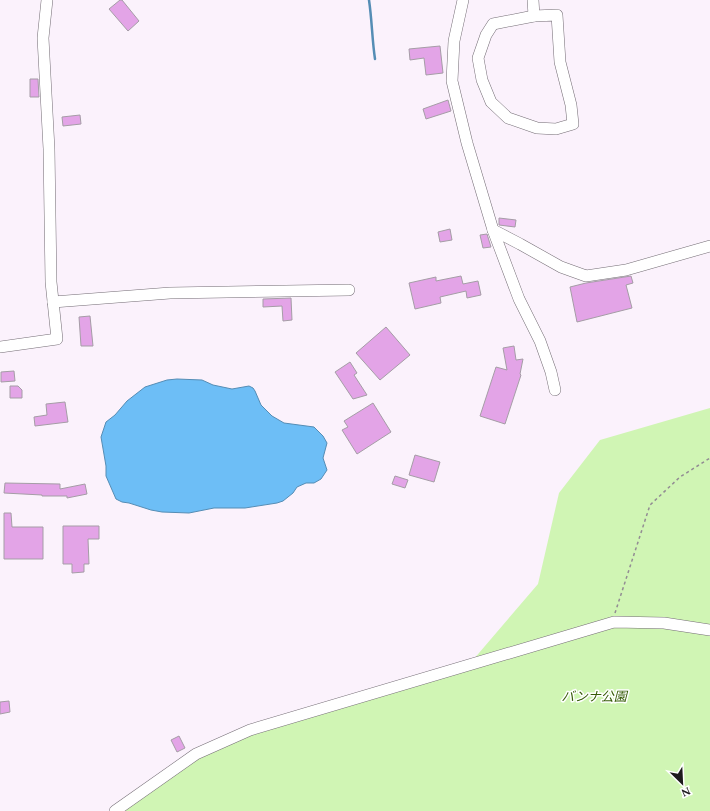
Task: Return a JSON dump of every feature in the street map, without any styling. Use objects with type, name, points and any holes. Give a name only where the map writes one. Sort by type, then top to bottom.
[{"type":"street","points":[[0,347],[57,339],[51,282],[49,149],[43,38],[47,0]]},
{"type":"street","points":[[463,0],[454,40],[452,81],[467,143],[493,230],[519,299],[540,341],[551,372],[555,390]]},
{"type":"street","points":[[533,0],[534,16]]},
{"type":"street","points":[[557,15],[560,62],[571,105],[573,124],[556,129],[538,128],[508,118],[491,102],[482,80],[478,58],[486,35],[493,24],[534,16],[557,15]]},
{"type":"street","points":[[493,230],[561,267],[586,276],[626,270],[710,246]]},
{"type":"street","points":[[53,302],[170,293],[349,290]]},
{"type":"street","points":[[114,811],[196,754],[250,730],[611,623],[664,623],[710,630]]},
{"type":"path","points":[[611,623],[650,505],[680,477],[710,458]]},
{"type":"green space","name":"バンナ公園","points":[[710,408],[710,811],[115,811],[196,754],[250,730],[467,667],[538,584],[559,493],[600,440]]},
{"type":"water","points":[[167,380],[202,380],[213,385],[232,389],[249,386],[253,388],[261,405],[272,416],[284,423],[314,427],[323,436],[327,443],[323,458],[327,470],[321,479],[314,483],[306,483],[297,487],[293,493],[283,501],[245,508],[214,508],[189,513],[162,512],[122,502],[116,499],[106,476],[106,466],[101,437],[106,422],[115,415],[127,401],[145,387]]},
{"type":"building","points":[[122,0],[139,21],[128,31],[109,9]]},
{"type":"building","points":[[440,46],[443,73],[426,75],[424,58],[410,60],[409,49]]},
{"type":"building","points":[[30,79],[38,79],[39,97],[30,97]]},
{"type":"building","points":[[448,100],[451,111],[426,119],[423,109]]},
{"type":"building","points":[[80,115],[81,124],[63,126],[62,117]]},
{"type":"building","points":[[499,218],[516,220],[515,227],[499,225]]},
{"type":"building","points":[[450,229],[452,240],[440,242],[438,232]]},
{"type":"building","points":[[487,234],[491,247],[483,248],[480,235]]},
{"type":"building","points":[[461,276],[463,284],[478,281],[481,295],[467,298],[466,291],[440,297],[441,303],[415,309],[409,283],[436,277],[436,281]]},
{"type":"building","points":[[631,276],[633,283],[626,285],[632,308],[577,322],[570,287]]},
{"type":"building","points":[[291,298],[292,320],[283,321],[282,306],[263,307],[263,299]]},
{"type":"building","points":[[90,316],[93,346],[81,346],[79,317]]},
{"type":"building","points":[[386,327],[410,355],[380,380],[356,353]]},
{"type":"building","points":[[514,346],[516,360],[523,359],[521,375],[505,424],[480,416],[496,367],[507,370],[503,348]]},
{"type":"building","points":[[350,362],[357,373],[354,375],[367,395],[353,399],[335,372]]},
{"type":"building","points":[[14,371],[15,381],[1,382],[1,372]]},
{"type":"building","points":[[10,386],[18,386],[22,390],[22,398],[10,398]]},
{"type":"building","points":[[65,402],[68,422],[35,426],[34,417],[47,415],[46,404]]},
{"type":"building","points":[[373,403],[391,432],[357,454],[342,430],[348,427],[344,421]]},
{"type":"building","points":[[415,455],[440,462],[434,482],[409,475]]},
{"type":"building","points":[[395,476],[408,480],[405,488],[392,484]]},
{"type":"building","points":[[5,483],[60,484],[60,489],[85,484],[87,494],[67,498],[67,496],[4,493]]},
{"type":"building","points":[[4,513],[11,513],[12,527],[43,527],[43,559],[4,559]]},
{"type":"building","points":[[63,526],[99,526],[99,539],[88,539],[89,564],[84,564],[84,572],[72,573],[72,564],[63,564]]},
{"type":"building","points":[[9,701],[10,712],[0,714],[0,702]]},
{"type":"building","points":[[179,736],[185,748],[177,752],[171,740]]},
{"type":"waterway","points":[[369,0],[375,59]]}]
